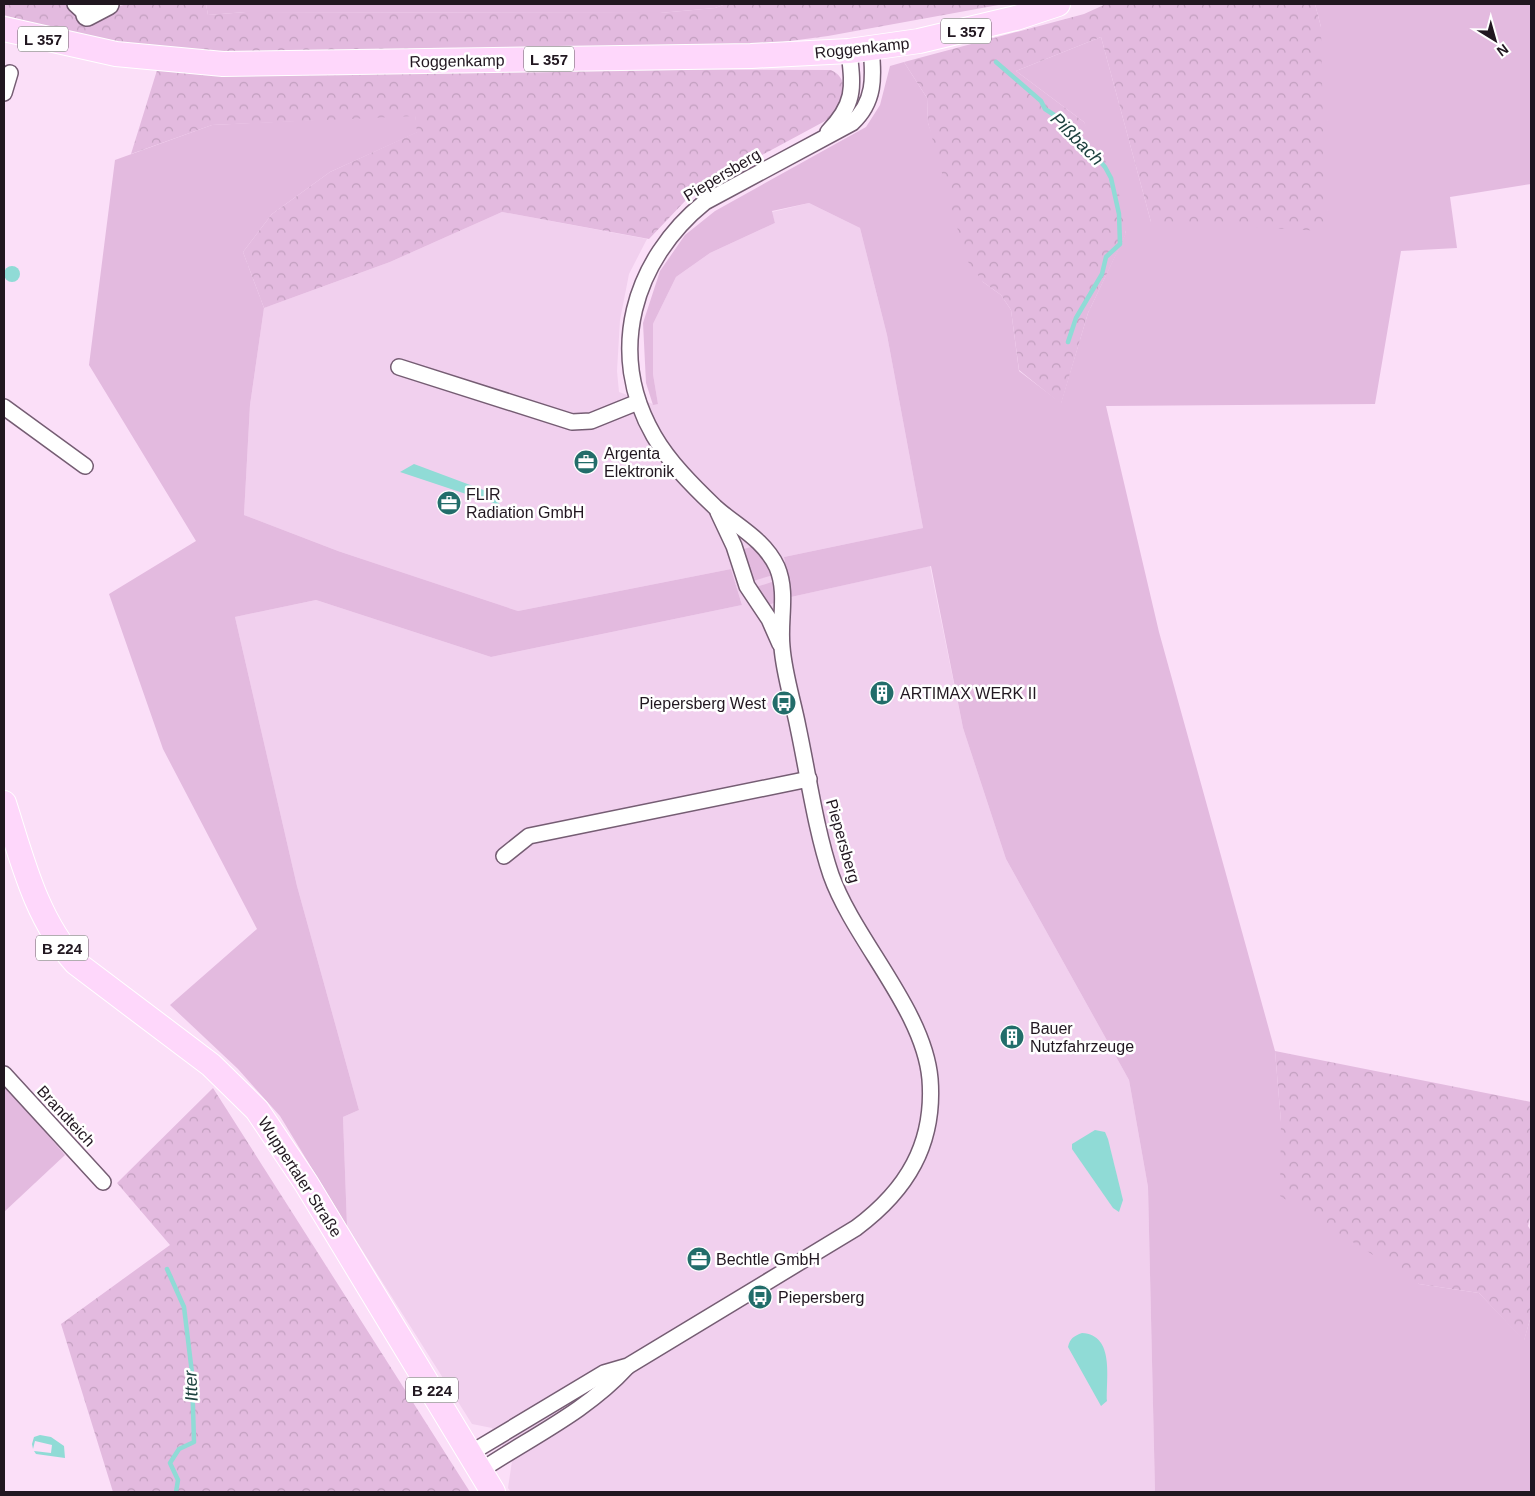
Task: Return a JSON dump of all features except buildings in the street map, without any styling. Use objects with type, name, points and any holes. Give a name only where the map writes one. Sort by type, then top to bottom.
[{"type":"main road","name":"Roggenkamp","points":[[4,29],[116,54],[223,64],[742,56],[860,49],[965,32],[1058,4]]},
{"type":"main road","name":"Wuppertaler Straße","points":[[4,803],[34,895],[60,945],[76,964],[210,1065],[257,1110],[306,1183],[493,1492]]},
{"type":"street","points":[[81,9],[108,4]]},
{"type":"street","name":"Piepersberg","points":[[821,139],[836,124],[849,102],[860,49]]},
{"type":"street","name":"Piepersberg","points":[[474,1463],[590,1401],[611,1385],[628,1366],[856,1228],[879,1211],[895,1194],[909,1175],[920,1151],[928,1120],[930,1082],[928,1063],[912,1022],[832,877],[809,779],[782,647],[783,591],[775,564],[767,550],[716,508],[665,452],[654,435],[638,402],[630,363],[633,316],[640,289],[662,246],[687,217],[705,202],[852,123],[870,101],[872,76],[860,49]]},
{"type":"street","points":[[4,93],[10,73]]},
{"type":"street","points":[[399,367],[572,422],[591,421],[638,402]]},
{"type":"street","points":[[4,407],[85,466]]},
{"type":"street","name":"Piepersberg","points":[[716,508],[734,546],[747,586],[769,619],[782,647]]},
{"type":"street","points":[[504,856],[529,836],[809,779]]},
{"type":"street","name":"Brandteich","points":[[4,1074],[103,1182]]},
{"type":"shaded area","points":[[809,203],[860,228],[887,335],[923,528],[784,557],[791,597],[930,566],[963,728],[1006,859],[1129,1080],[1148,1187],[1155,1492],[511,1492],[508,1488],[512,1461],[492,1428],[472,1424],[347,1226],[343,1117],[359,1110],[297,886],[235,617],[316,600],[491,657],[742,605],[731,569],[518,611],[338,551],[244,515],[250,405],[264,308],[390,262],[502,212],[647,239],[629,274],[620,320],[617,371],[619,392],[658,404],[653,374],[653,324],[676,277],[710,253],[775,223],[772,212]]},
{"type":"shaded area","points":[[9,266],[15,266],[20,271],[18,280],[9,282],[4,277],[4,271]]},
{"type":"shaded area","points":[[414,464],[497,495],[499,505],[400,472]]},
{"type":"shaded area","points":[[1095,1130],[1105,1132],[1108,1139],[1123,1200],[1119,1212],[1113,1208],[1072,1149],[1072,1144]]},
{"type":"shaded area","points":[[1082,1333],[1093,1336],[1100,1341],[1104,1349],[1107,1370],[1107,1401],[1101,1406],[1068,1347],[1073,1338]]},
{"type":"shaded area","points":[[40,1435],[51,1437],[64,1446],[65,1458],[36,1454],[34,1451],[51,1453],[52,1445],[35,1441],[33,1449],[34,1437]]},
{"type":"green space","points":[[4,4],[70,4],[106,10],[127,4],[206,4],[208,15],[246,12],[660,13],[715,8],[726,4],[1004,4],[828,36],[723,50],[199,54],[125,44],[52,28],[4,15]]},
{"type":"green space","points":[[206,4],[726,4],[715,8],[660,13],[246,12],[208,15]]},
{"type":"green space","points":[[1106,4],[1315,4],[1321,27],[1325,231],[1151,222],[1101,37],[1016,71],[1084,122],[1117,182],[1126,234],[1088,313],[1061,404],[1019,370],[1011,310],[1001,295],[983,282],[966,259],[928,123],[927,98],[904,62],[1084,14]]},
{"type":"green space","points":[[1315,4],[1531,4],[1531,184],[1450,197],[1457,248],[1401,251],[1375,404],[1106,406],[1159,632],[1275,1051],[1281,1122],[1419,1284],[1479,1293],[1524,1340],[1531,1316],[1531,1492],[1155,1492],[1148,1187],[1129,1080],[1006,859],[963,728],[931,566],[791,597],[784,557],[923,528],[887,335],[860,228],[809,203],[772,211],[775,223],[710,253],[676,277],[653,324],[653,374],[658,404],[653,405],[646,383],[643,323],[660,271],[685,235],[715,211],[866,127],[880,105],[890,66],[904,62],[927,98],[928,123],[983,282],[1001,295],[1011,310],[1019,371],[1061,403],[1088,313],[1126,233],[1084,122],[1016,71],[1101,37],[1151,222],[1321,27]]},
{"type":"green space","points":[[158,67],[831,70],[842,80],[843,94],[827,120],[712,182],[687,199],[649,239],[502,212],[390,262],[264,308],[243,252],[272,214],[330,172],[417,132],[415,116],[212,125],[131,154]]},
{"type":"green space","points":[[415,115],[418,132],[330,172],[272,214],[243,252],[264,308],[250,405],[244,515],[338,551],[518,611],[731,569],[742,605],[491,657],[316,600],[235,617],[297,886],[359,1110],[343,1117],[347,1226],[280,1116],[238,1069],[170,1005],[257,929],[163,749],[109,594],[196,541],[89,365],[115,160],[212,125]]},
{"type":"green space","points":[[754,546],[758,548],[773,575],[750,582],[743,554],[744,549]]},
{"type":"green space","points":[[775,581],[777,597],[774,603],[768,605],[753,588]]},
{"type":"green space","points":[[1275,1051],[1531,1102],[1531,1213],[1528,1226],[1531,1231],[1531,1316],[1524,1341],[1479,1293],[1419,1284],[1280,1196],[1281,1122]]},
{"type":"green space","points":[[4,1084],[65,1155],[4,1212]]},
{"type":"green space","points":[[213,1088],[470,1492],[113,1492],[61,1324],[170,1245],[117,1183]]},
{"type":"waterway","name":"Pißbach","points":[[996,62],[1041,101],[1045,109],[1062,120],[1070,132],[1080,138],[1105,167],[1111,178],[1119,214],[1120,244],[1106,257],[1102,274],[1076,318],[1068,342]]},
{"type":"waterway","name":"Itter","points":[[167,1269],[184,1307],[192,1373],[194,1442],[179,1449],[170,1463],[178,1480],[176,1492]]},
{"type":"place","name":"Argenta Elektronik","points":[[586,462]]},
{"type":"place","name":"FLIR Radiation GmbH","points":[[449,503]]},
{"type":"place","name":"ARTIMAX WERK II","points":[[882,693]]},
{"type":"place","name":"Piepersberg West","points":[[784,703]]},
{"type":"place","name":"Bauer Nutzfahrzeuge","points":[[1012,1037]]},
{"type":"place","name":"Bechtle GmbH","points":[[699,1259]]},
{"type":"place","name":"Piepersberg","points":[[760,1297]]}]
